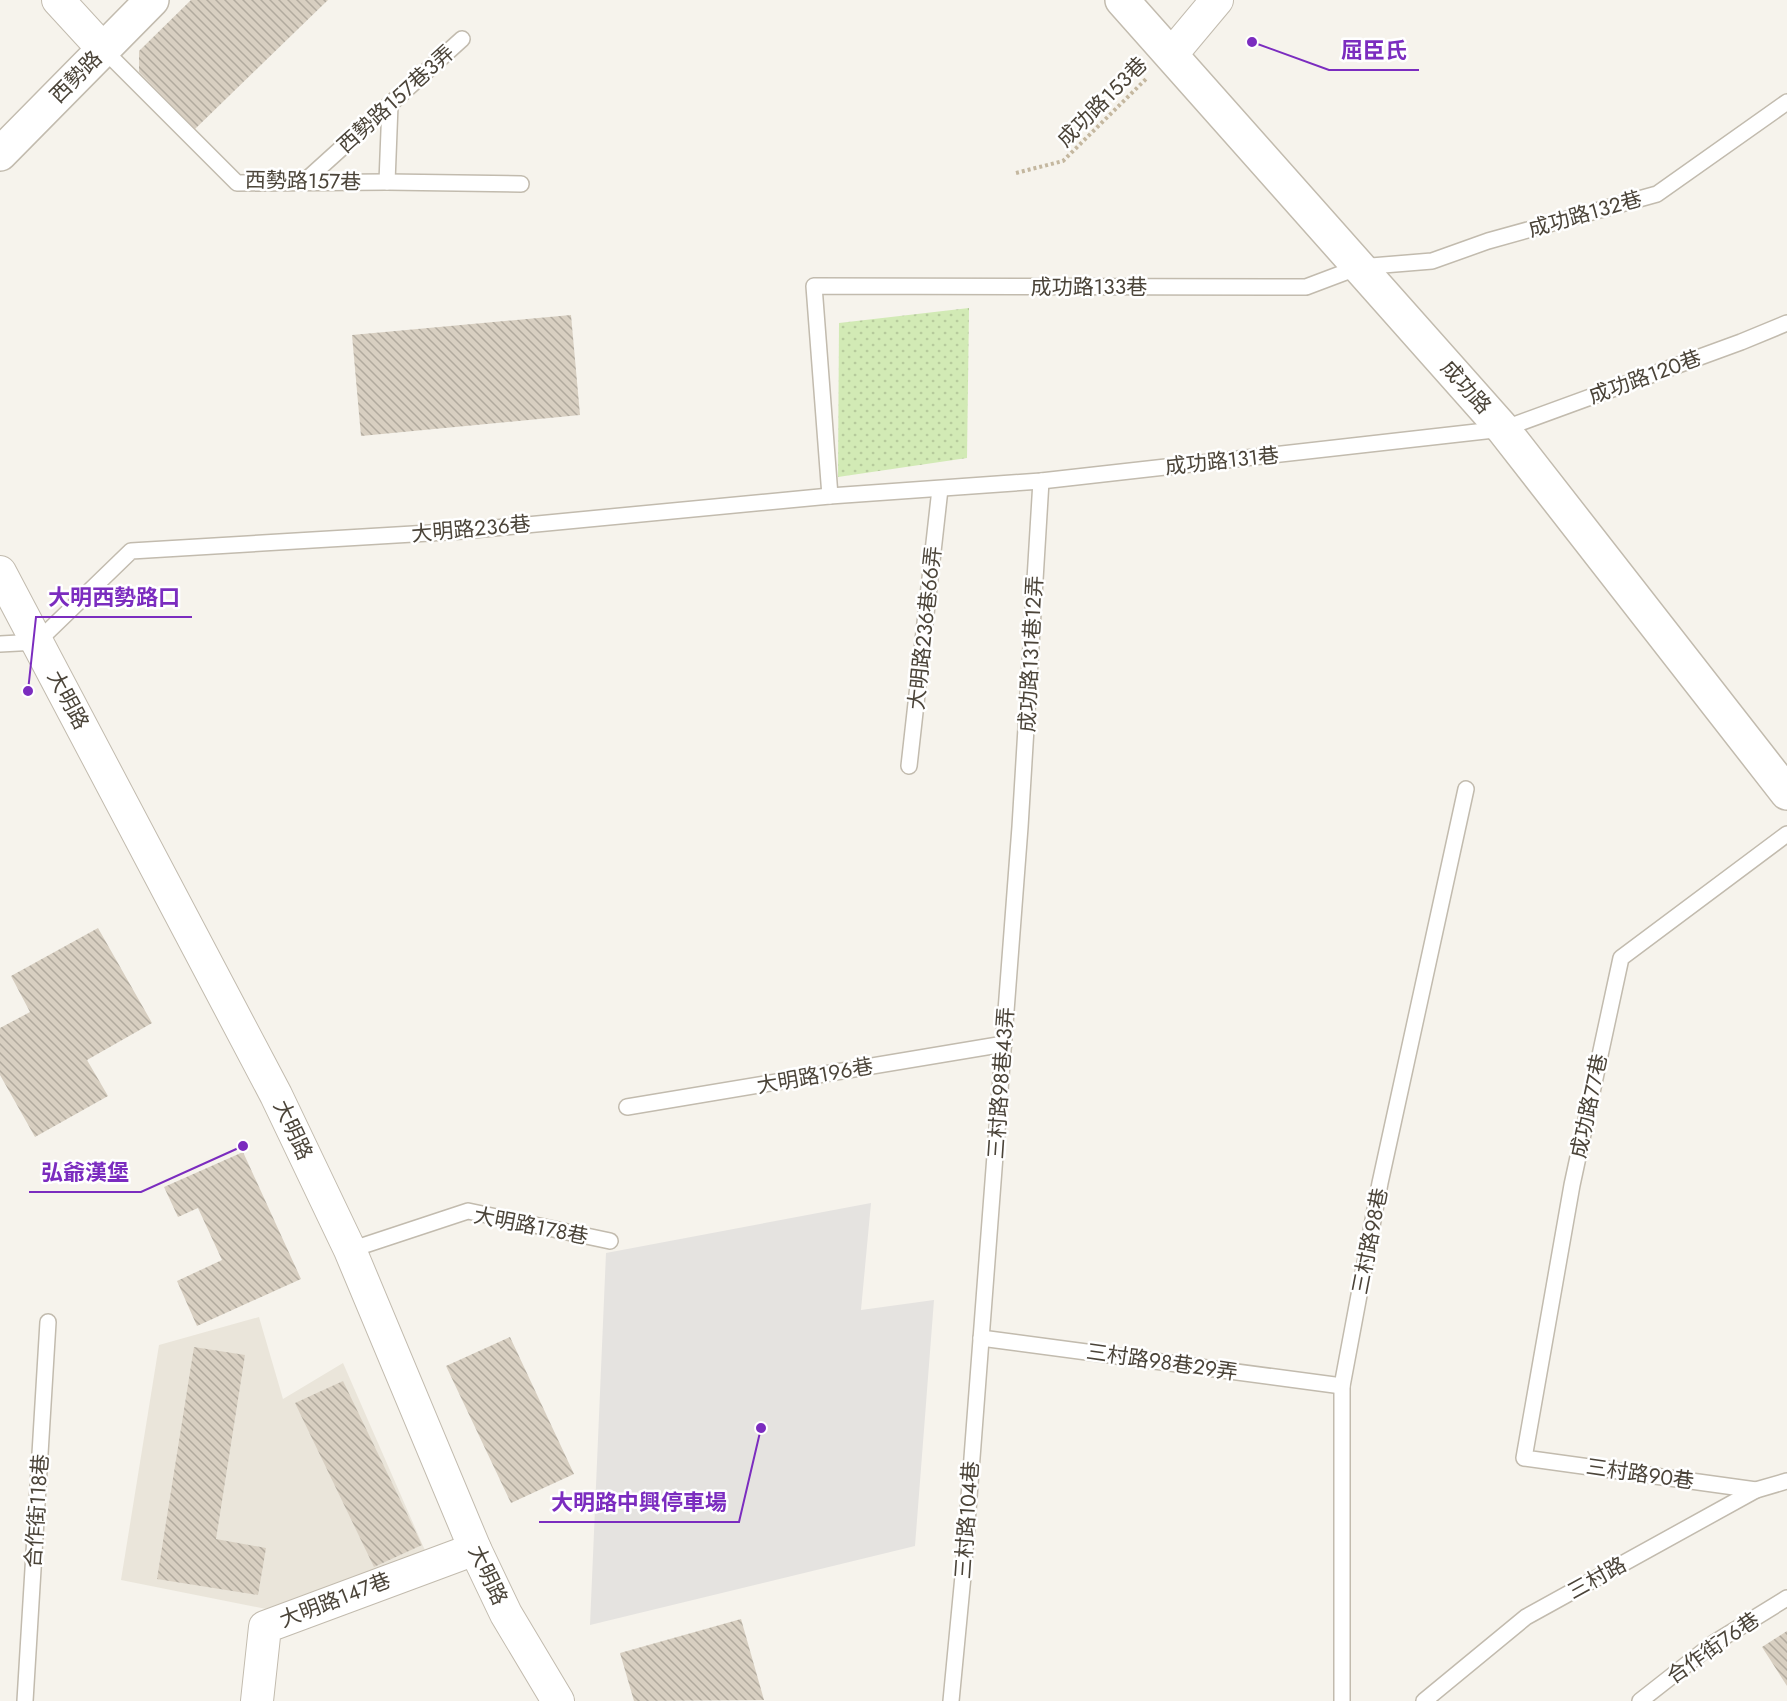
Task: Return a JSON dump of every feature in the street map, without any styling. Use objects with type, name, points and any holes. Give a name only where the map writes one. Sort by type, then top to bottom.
[{"type":"street","points":[[58,0],[103,49]]},
{"type":"street","name":"西勢路","points":[[0,153],[152,0]]},
{"type":"street","name":"成功路","points":[[1122,0],[1503,429],[1787,793]]},
{"type":"street","points":[[1171,55],[1217,0]]},
{"type":"street","name":"大明路","points":[[0,572],[276,1095],[350,1250],[475,1549],[506,1614],[558,1701]]},
{"type":"street","name":"大明路147巷","points":[[257,1701],[265,1627],[475,1549]]},
{"type":"lane","name":"西勢路157巷3弄","points":[[304,182],[462,39]]},
{"type":"lane","name":"西勢路157巷","points":[[103,49],[237,183],[521,184]]},
{"type":"lane","name":"成功路132巷","points":[[1359,267],[1432,261],[1488,241],[1657,194],[1787,102]]},
{"type":"lane","points":[[387,182],[390,105]]},
{"type":"lane","name":"成功路133巷","points":[[830,496],[814,286],[1306,287],[1359,267]]},
{"type":"lane","name":"成功路120巷","points":[[1503,429],[1787,323]]},
{"type":"lane","name":"成功路131巷","points":[[940,489],[1041,481],[1503,429]]},
{"type":"lane","name":"成功路131巷12弄","points":[[1020,827],[1041,481]]},
{"type":"lane","name":"大明路236巷","points":[[37,642],[131,552],[463,531],[830,496],[940,489]]},
{"type":"lane","name":"大明路236巷66弄","points":[[909,766],[940,489]]},
{"type":"lane","points":[[0,644],[37,642]]},
{"type":"lane","name":"三村路98巷","points":[[1342,1701],[1342,1386],[1380,1183],[1466,789]]},
{"type":"lane","name":"三村路98巷43弄","points":[[981,1338],[1020,827]]},
{"type":"lane","name":"成功路77巷","points":[[1524,1458],[1572,1185],[1621,958],[1787,834]]},
{"type":"lane","name":"大明路196巷","points":[[627,1107],[1004,1044]]},
{"type":"lane","name":"大明路178巷","points":[[350,1250],[468,1211],[610,1241]]},
{"type":"lane","name":"合作街118巷","points":[[25,1701],[48,1322]]},
{"type":"lane","name":"三村路98巷29弄","points":[[981,1338],[1342,1386]]},
{"type":"lane","name":"三村路104巷","points":[[951,1701],[981,1338]]},
{"type":"lane","name":"三村路90巷","points":[[1524,1458],[1756,1490]]},
{"type":"lane","name":"三村路","points":[[1424,1701],[1526,1617],[1756,1490],[1787,1481]]},
{"type":"lane","name":"合作街76巷","points":[[1640,1701],[1714,1643],[1787,1598]]},
{"type":"path","name":"成功路153巷","points":[[1016,173],[1063,161],[1171,55]]},
{"type":"shaded area","points":[[871,1203],[861,1310],[934,1300],[915,1546],[590,1625],[606,1253]]},
{"type":"shaded area","points":[[259,1317],[283,1399],[343,1363],[427,1555],[271,1610],[121,1580],[159,1345]]},
{"type":"green space","points":[[969,308],[967,458],[838,477],[839,323]]},
{"type":"building","points":[[191,0],[328,0],[195,129],[139,72],[139,51]]},
{"type":"building","points":[[571,315],[580,415],[361,436],[352,335]]},
{"type":"building","points":[[98,928],[152,1023],[87,1060],[108,1096],[35,1137],[0,1075],[0,1028],[30,1012],[11,976]]},
{"type":"building","points":[[243,1152],[301,1279],[197,1326],[177,1281],[222,1260],[198,1208],[178,1217],[164,1187]]},
{"type":"building","points":[[510,1337],[574,1474],[511,1503],[446,1366]]},
{"type":"building","points":[[194,1347],[245,1355],[216,1539],[266,1548],[258,1595],[157,1579]]},
{"type":"building","points":[[343,1381],[422,1545],[374,1567],[295,1403]]},
{"type":"building","points":[[741,1619],[764,1700],[634,1701],[620,1653]]},
{"type":"building","points":[[1787,1631],[1787,1686],[1762,1647]]},
{"type":"place","name":"屈臣氏","points":[[1252,42]]},
{"type":"place","name":"大明西勢路口","points":[[28,691]]},
{"type":"place","name":"弘爺漢堡","points":[[243,1146]]},
{"type":"place","name":"大明路中興停車場","points":[[761,1428]]}]
